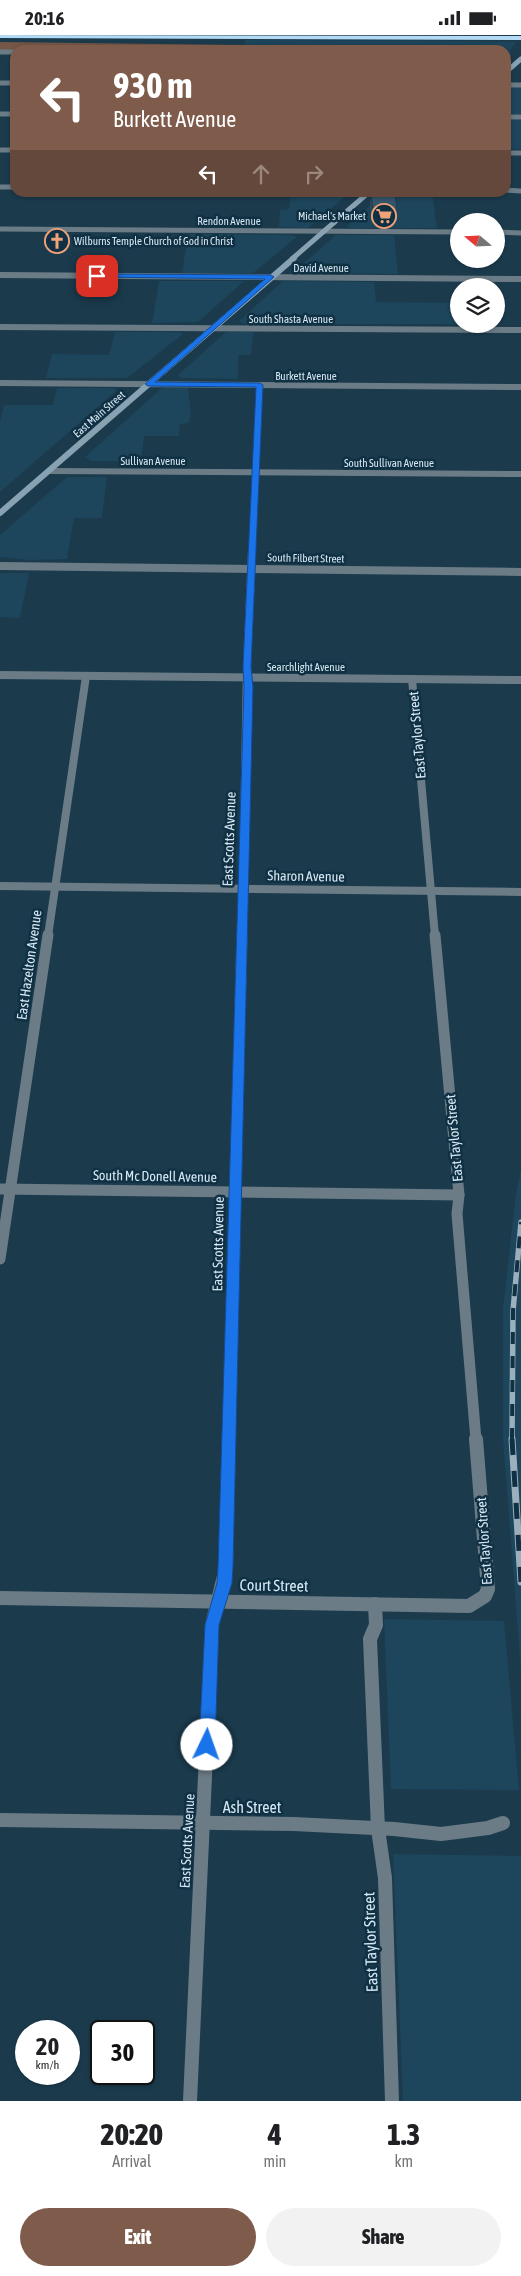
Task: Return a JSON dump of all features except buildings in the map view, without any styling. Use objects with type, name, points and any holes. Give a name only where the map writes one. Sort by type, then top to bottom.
[{"type":"highway","points":[[108,35],[178,37]]},
{"type":"highway","points":[[0,36],[521,38]]},
{"type":"main road","points":[[511,68],[521,59]]},
{"type":"main road","name":"East Main Street","points":[[0,513],[363,197]]},
{"type":"street","name":"Rendon Avenue","points":[[0,229],[450,232]]},
{"type":"street","points":[[505,233],[521,233]]},
{"type":"street","name":"David Avenue","points":[[0,275],[521,279]]},
{"type":"street","name":"South Shasta Avenue","points":[[0,327],[521,330]]},
{"type":"street","name":"Burkett Avenue","points":[[0,383],[521,387]]},
{"type":"street","name":"East Scotts Avenue","points":[[190,2101],[212,1625],[224,1583],[226,1567],[248,677],[260,385]]},
{"type":"street","name":"Sullivan Avenue","points":[[50,471],[256,472]]},
{"type":"street","name":"South Sullivan Avenue","points":[[256,472],[521,474]]},
{"type":"street","name":"South Filbert Street","points":[[0,566],[521,572]]},
{"type":"street","name":"Searchlight Avenue","points":[[0,675],[521,680]]},
{"type":"street","name":"East Hazelton Avenue","points":[[0,1259],[5,1189],[55,886],[86,676]]},
{"type":"street","name":"East Taylor Street","points":[[412,679],[459,1195],[457,1214],[488,1589],[485,1596]]},
{"type":"street","name":"Sharon Avenue","points":[[0,886],[521,892]]},
{"type":"street","name":"South Mc Donell Avenue","points":[[5,1189],[416,1196],[459,1195]]},
{"type":"street","name":"Court Street","points":[[0,1598],[469,1606],[485,1596]]},
{"type":"street","name":"East Taylor Street","points":[[375,1604],[376,1625],[370,1639],[378,1829],[384,1877],[392,2101]]},
{"type":"street","name":"Ash Street","points":[[0,1820],[203,1825],[294,1825],[441,1834],[503,1823]]},
{"type":"shaded area","points":[[245,40],[516,42],[511,49],[511,45],[244,45]]},
{"type":"shaded area","points":[[0,42],[244,45],[10,45],[10,51],[0,51]]},
{"type":"shaded area","points":[[511,87],[521,87],[521,114],[511,114]]},
{"type":"shaded area","points":[[511,120],[521,120],[521,149],[511,149]]},
{"type":"shaded area","points":[[290,197],[345,197],[308,228],[279,227],[280,210],[289,209]]},
{"type":"shaded area","points":[[380,197],[433,197],[437,228],[351,228],[347,226]]},
{"type":"shaded area","points":[[188,234],[292,235],[297,237],[253,273],[182,273]]},
{"type":"shaded area","points":[[336,235],[394,235],[398,274],[294,272]]},
{"type":"shaded area","points":[[159,281],[244,281],[198,322],[152,323]]},
{"type":"shaded area","points":[[283,281],[374,282],[376,302],[450,303],[450,324],[245,324],[239,321]]},
{"type":"shaded area","points":[[115,332],[178,332],[183,334],[127,378],[46,378],[52,354],[109,355]]},
{"type":"shaded area","points":[[226,332],[253,332],[251,355],[238,355],[238,379],[182,378],[177,376]]},
{"type":"shaded area","points":[[57,388],[113,388],[117,390],[0,492],[0,422],[4,405],[53,405]]},
{"type":"shaded area","points":[[162,388],[188,388],[191,414],[189,423],[180,424],[179,436],[144,436],[141,461],[91,461],[85,457]]},
{"type":"shaded area","points":[[67,477],[107,477],[102,518],[74,518],[67,559],[29,560],[0,557],[0,535]]},
{"type":"shaded area","points":[[0,573],[29,573],[20,618],[0,617]]},
{"type":"shaded area","points":[[521,1170],[521,1671],[503,1439],[503,1309],[516,1194]]},
{"type":"shaded area","points":[[384,1619],[504,1621],[519,1790],[391,1789]]},
{"type":"shaded area","points":[[393,1854],[521,1856],[521,2101],[403,2101]]},
{"type":"railway","points":[[512,1439],[513,1311],[521,1222]]},
{"type":"railway","points":[[512,1439],[521,1582]]},
{"type":"place","name":"Michael's Market","points":[[384,216]]},
{"type":"place","name":"Wilburns Temple Church of God in Christ","points":[[57,241]]},
{"type":"route","points":[[97,276],[271,277],[148,384],[260,385],[247,667],[226,1567],[224,1583],[212,1625],[207,1745]]}]
